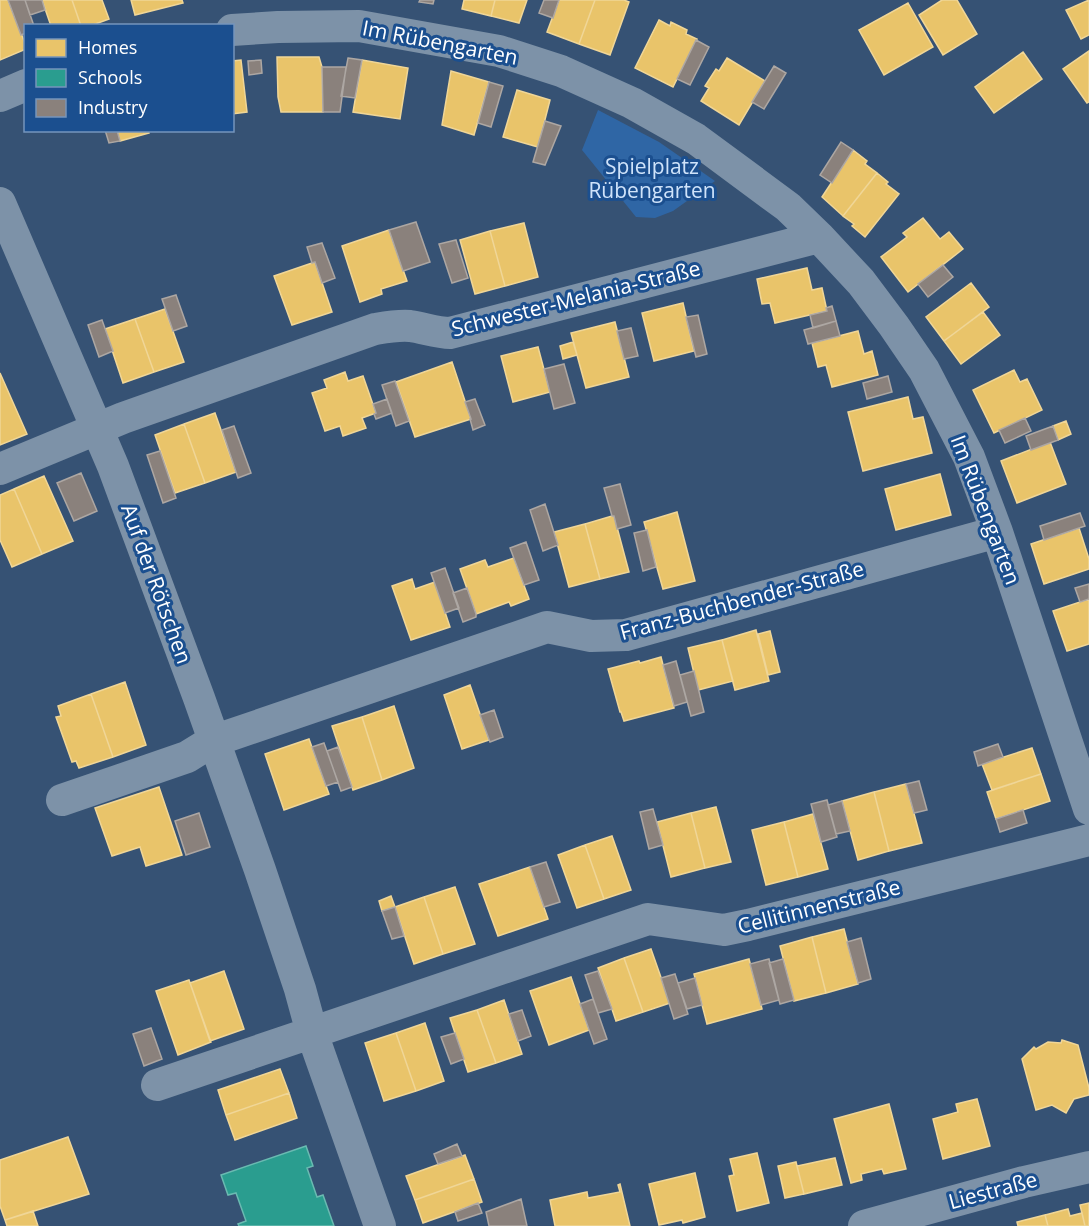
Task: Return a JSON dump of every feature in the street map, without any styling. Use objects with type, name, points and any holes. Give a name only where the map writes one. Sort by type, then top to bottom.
[{"type":"street","name":"Im Rübengarten","points":[[234,30],[359,26],[499,51],[561,71],[632,103],[696,139],[788,207],[861,282],[894,326],[924,370],[969,457],[997,532],[1089,809]]},
{"type":"street","points":[[0,96],[24,86]]},
{"type":"street","name":"Auf der Rötschen","points":[[0,203],[113,466],[260,870],[300,989],[312,1033],[381,1226]]},
{"type":"street","name":"Schwester-Melania-Straße","points":[[96,428],[375,329],[409,326],[450,333],[819,237]]},
{"type":"street","points":[[0,468],[96,428]]},
{"type":"street","name":"Franz-Buchbender-Straße","points":[[213,741],[547,627],[591,636],[626,635],[997,532]]},
{"type":"street","points":[[62,800],[187,757],[213,741]]},
{"type":"street","name":"Cellitinnenstraße","points":[[312,1033],[648,919],[724,930],[1089,840]]},
{"type":"street","points":[[157,1085],[312,1033]]},
{"type":"street","name":"Liestraße","points":[[864,1226],[1024,1182],[1089,1167]]},
{"type":"green space","name":"Spielplatz Rübengarten","points":[[598,110],[659,142],[715,181],[673,211],[655,218],[636,217],[582,150]]},
{"type":"building: Homes","points":[[0,0],[8,0],[24,41],[24,50],[0,60]]},
{"type":"building: Homes","points":[[42,0],[72,0],[80,24],[50,24]]},
{"type":"building: Homes","points":[[72,0],[102,0],[109,19],[95,24],[80,24]]},
{"type":"building: Homes","points":[[131,0],[182,0],[183,3],[135,15]]},
{"type":"building: Homes","points":[[464,0],[495,0],[491,16],[462,9]]},
{"type":"building: Homes","points":[[495,0],[527,0],[519,23],[491,16]]},
{"type":"building: Homes","points":[[559,0],[595,0],[579,44],[547,32]]},
{"type":"building: Homes","points":[[595,0],[629,2],[610,55],[579,44]]},
{"type":"building: Homes","points":[[942,0],[957,0],[977,34],[943,55],[919,15]]},
{"type":"building: Homes","points":[[1089,0],[1089,35],[1081,39],[1066,10]]},
{"type":"building: Homes","points":[[908,3],[933,47],[884,75],[859,30]]},
{"type":"building: Homes","points":[[659,20],[670,26],[671,22],[687,30],[686,34],[697,39],[673,87],[635,68]]},
{"type":"building: Homes","points":[[1089,51],[1089,102],[1087,103],[1063,69]]},
{"type":"building: Homes","points":[[1023,52],[1042,79],[994,113],[975,87]]},
{"type":"building: Homes","points":[[277,57],[319,57],[322,67],[323,112],[281,112],[278,97]]},
{"type":"building: Homes","points":[[727,58],[765,81],[739,125],[701,101],[709,88],[705,86],[716,69],[719,71]]},
{"type":"building: Homes","points":[[241,60],[247,112],[234,114],[234,61]]},
{"type":"building: Homes","points":[[362,60],[408,68],[400,119],[353,112]]},
{"type":"building: Homes","points":[[451,71],[489,82],[474,135],[442,125]]},
{"type":"building: Homes","points":[[517,90],[550,100],[538,147],[503,137]]},
{"type":"building: Homes","points":[[118,132],[149,133],[120,141]]},
{"type":"building: Homes","points":[[853,150],[867,161],[865,164],[877,173],[843,216],[822,197]]},
{"type":"building: Homes","points":[[877,173],[899,194],[865,237],[852,226],[854,224],[843,216]]},
{"type":"building: Homes","points":[[923,218],[940,239],[949,232],[963,249],[908,292],[881,257],[907,237],[903,233]]},
{"type":"building: Homes","points":[[524,223],[538,277],[505,286],[490,231]]},
{"type":"building: Homes","points":[[389,230],[407,281],[381,289],[382,294],[360,302],[342,246]]},
{"type":"building: Homes","points":[[490,231],[505,286],[475,294],[460,240]]},
{"type":"building: Homes","points":[[315,262],[332,312],[292,325],[274,276]]},
{"type":"building: Homes","points":[[807,268],[812,290],[822,288],[827,311],[775,323],[770,303],[762,304],[757,279]]},
{"type":"building: Homes","points":[[971,283],[989,307],[944,341],[926,317]]},
{"type":"building: Homes","points":[[683,303],[694,351],[654,361],[642,313]]},
{"type":"building: Homes","points":[[165,309],[184,362],[154,372],[135,319]]},
{"type":"building: Homes","points":[[983,312],[1000,335],[961,364],[944,341]]},
{"type":"building: Homes","points":[[135,319],[154,372],[123,383],[105,329]]},
{"type":"building: Homes","points":[[615,322],[629,377],[586,388],[571,333]]},
{"type":"building: Homes","points":[[858,331],[864,354],[872,351],[878,375],[832,387],[826,365],[818,367],[812,343]]},
{"type":"building: Homes","points":[[573,342],[577,355],[563,359],[560,346]]},
{"type":"building: Homes","points":[[538,347],[550,392],[513,402],[501,356]]},
{"type":"building: Homes","points":[[452,362],[471,419],[415,437],[396,382]]},
{"type":"building: Homes","points":[[1014,370],[1020,382],[1027,379],[1042,410],[994,433],[973,390]]},
{"type":"building: Homes","points":[[345,372],[348,381],[363,376],[376,413],[362,418],[366,428],[343,436],[340,426],[325,431],[312,393],[327,388],[324,380]]},
{"type":"building: Homes","points":[[0,373],[27,434],[0,445]]},
{"type":"building: Homes","points":[[908,397],[913,419],[923,417],[932,453],[863,471],[848,412]]},
{"type":"building: Homes","points":[[215,413],[236,472],[205,483],[184,424]]},
{"type":"building: Homes","points":[[1066,421],[1071,434],[1058,440],[1053,426]]},
{"type":"building: Homes","points":[[184,424],[205,483],[175,493],[155,435]]},
{"type":"building: Homes","points":[[1050,442],[1066,484],[1017,503],[1001,461]]},
{"type":"building: Homes","points":[[940,474],[951,515],[896,530],[885,489]]},
{"type":"building: Homes","points":[[44,476],[73,541],[42,554],[14,489]]},
{"type":"building: Homes","points":[[14,489],[42,554],[12,567],[0,540],[0,495]]},
{"type":"building: Homes","points":[[677,512],[695,581],[663,589],[644,522]]},
{"type":"building: Homes","points":[[614,516],[629,572],[600,579],[585,524]]},
{"type":"building: Homes","points":[[585,524],[600,579],[569,587],[554,532]]},
{"type":"building: Homes","points":[[1079,528],[1089,559],[1089,569],[1044,584],[1031,544]]},
{"type":"building: Homes","points":[[514,558],[529,599],[511,606],[509,602],[476,614],[460,569],[485,560],[488,567]]},
{"type":"building: Homes","points":[[412,579],[415,589],[435,582],[450,627],[411,640],[392,586]]},
{"type":"building: Homes","points":[[1089,599],[1089,644],[1067,651],[1053,611]]},
{"type":"building: Homes","points":[[756,630],[769,681],[735,690],[722,640]]},
{"type":"building: Homes","points":[[770,631],[780,672],[768,675],[758,634]]},
{"type":"building: Homes","points":[[722,640],[733,681],[698,690],[688,648]]},
{"type":"building: Homes","points":[[661,657],[674,708],[624,721],[608,669]]},
{"type":"building: Homes","points":[[125,682],[146,745],[113,757],[91,694]]},
{"type":"building: Homes","points":[[470,685],[489,740],[462,749],[444,695]]},
{"type":"building: Homes","points":[[91,694],[113,757],[79,768],[76,761],[72,762],[56,717],[61,716],[58,706]]},
{"type":"building: Homes","points":[[394,706],[414,768],[382,780],[362,717]]},
{"type":"building: Homes","points":[[362,717],[382,780],[353,790],[332,726]]},
{"type":"building: Homes","points":[[309,739],[329,794],[284,810],[265,754]]},
{"type":"building: Homes","points":[[1032,748],[1041,774],[992,790],[982,764]]},
{"type":"building: Homes","points":[[1041,774],[1050,801],[996,819],[987,792]]},
{"type":"building: Homes","points":[[906,784],[922,843],[889,851],[874,792]]},
{"type":"building: Homes","points":[[159,787],[182,855],[146,866],[140,847],[112,856],[95,808]]},
{"type":"building: Homes","points":[[874,792],[889,851],[858,860],[842,801]]},
{"type":"building: Homes","points":[[716,807],[731,862],[705,868],[691,813]]},
{"type":"building: Homes","points":[[691,813],[705,868],[671,877],[657,822]]},
{"type":"building: Homes","points":[[813,814],[828,869],[798,877],[784,822]]},
{"type":"building: Homes","points":[[784,822],[798,877],[766,885],[752,830]]},
{"type":"building: Homes","points":[[612,836],[631,890],[604,899],[585,845]]},
{"type":"building: Homes","points":[[585,845],[604,899],[577,908],[558,855]]},
{"type":"building: Homes","points":[[530,867],[548,919],[498,936],[479,884]]},
{"type":"building: Homes","points":[[455,887],[475,944],[443,954],[424,897]]},
{"type":"building: Homes","points":[[391,896],[395,907],[382,911],[379,901]]},
{"type":"building: Homes","points":[[424,897],[443,954],[414,964],[395,907]]},
{"type":"building: Homes","points":[[844,929],[858,984],[826,993],[812,937]]},
{"type":"building: Homes","points":[[812,937],[826,993],[794,1001],[780,946]]},
{"type":"building: Homes","points":[[651,949],[670,1003],[643,1012],[624,958]]},
{"type":"building: Homes","points":[[624,958],[643,1012],[616,1021],[598,968]]},
{"type":"building: Homes","points":[[749,959],[762,1009],[707,1024],[694,974]]},
{"type":"building: Homes","points":[[224,971],[244,1029],[210,1041],[190,983]]},
{"type":"building: Homes","points":[[571,977],[589,1030],[549,1045],[530,991]]},
{"type":"building: Homes","points":[[189,980],[211,1042],[178,1055],[156,991]]},
{"type":"building: Homes","points":[[504,1000],[522,1054],[496,1063],[477,1010]]},
{"type":"building: Homes","points":[[477,1010],[496,1063],[468,1072],[450,1018]]},
{"type":"building: Homes","points":[[425,1023],[444,1081],[416,1091],[396,1033]]},
{"type":"building: Homes","points":[[396,1033],[416,1091],[384,1101],[365,1043]]},
{"type":"building: Homes","points":[[1062,1040],[1078,1045],[1089,1095],[1074,1099],[1066,1113],[1052,1105],[1036,1110],[1022,1059],[1034,1047],[1036,1049],[1048,1042],[1061,1043]]},
{"type":"building: Homes","points":[[280,1069],[289,1093],[226,1115],[218,1090]]},
{"type":"building: Homes","points":[[289,1093],[297,1118],[235,1140],[226,1115]]},
{"type":"building: Homes","points":[[977,1099],[990,1146],[943,1159],[933,1119],[958,1112],[956,1104]]},
{"type":"building: Homes","points":[[889,1104],[906,1169],[884,1174],[882,1169],[861,1174],[862,1180],[851,1183],[834,1119]]},
{"type":"building: Homes","points":[[68,1137],[89,1194],[5,1220],[0,1206],[0,1160]]},
{"type":"building: Homes","points":[[757,1153],[769,1203],[737,1211],[729,1176],[734,1175],[730,1159]]},
{"type":"building: Homes","points":[[465,1155],[474,1179],[415,1200],[406,1176]]},
{"type":"building: Homes","points":[[835,1158],[842,1185],[804,1194],[797,1166]]},
{"type":"building: Homes","points":[[796,1162],[804,1194],[785,1198],[778,1166]]},
{"type":"building: Homes","points":[[695,1173],[705,1217],[683,1223],[682,1220],[659,1225],[649,1184]]},
{"type":"building: Homes","points":[[474,1179],[482,1202],[423,1223],[415,1200]]},
{"type":"building: Homes","points":[[620,1184],[630,1226],[555,1226],[550,1200],[587,1192],[588,1198],[620,1192],[618,1185]]},
{"type":"building: Homes","points":[[1089,1203],[1089,1226],[1085,1226],[1080,1205]]},
{"type":"building: Homes","points":[[1068,1209],[1070,1216],[1082,1213],[1085,1226],[1048,1226],[1045,1215]]},
{"type":"building: Homes","points":[[33,1211],[38,1226],[7,1226],[5,1220]]},
{"type":"building: Homes","points":[[1045,1215],[1048,1226],[1018,1226],[1017,1222]]},
{"type":"building: Schools","points":[[306,1146],[313,1166],[307,1168],[317,1197],[323,1195],[334,1226],[239,1226],[238,1224],[246,1221],[236,1193],[228,1195],[221,1175]]},
{"type":"building: Industry","points":[[8,0],[25,0],[33,24],[24,24],[24,34],[21,35]]},
{"type":"building: Industry","points":[[25,0],[42,0],[45,10],[30,15]]},
{"type":"building: Industry","points":[[420,0],[434,0],[433,4],[419,2]]},
{"type":"building: Industry","points":[[544,0],[559,0],[553,18],[539,13]]},
{"type":"building: Industry","points":[[696,40],[709,47],[690,85],[677,79]]},
{"type":"building: Industry","points":[[348,58],[362,60],[355,98],[341,96]]},
{"type":"building: Industry","points":[[261,60],[262,73],[249,75],[248,61]]},
{"type":"building: Industry","points":[[774,66],[786,73],[764,109],[752,102]]},
{"type":"building: Industry","points":[[322,67],[346,67],[340,112],[323,112]]},
{"type":"building: Industry","points":[[489,82],[503,86],[491,127],[478,123]]},
{"type":"building: Industry","points":[[545,121],[561,126],[545,165],[533,162]]},
{"type":"building: Industry","points":[[106,132],[118,132],[120,141],[109,143]]},
{"type":"building: Industry","points":[[841,142],[853,150],[832,183],[820,175]]},
{"type":"building: Industry","points":[[416,222],[430,262],[403,271],[389,230]]},
{"type":"building: Industry","points":[[456,240],[468,278],[452,283],[439,244]]},
{"type":"building: Industry","points":[[322,243],[335,278],[322,283],[307,247]]},
{"type":"building: Industry","points":[[943,265],[953,277],[928,297],[918,284]]},
{"type":"building: Industry","points":[[176,295],[187,326],[173,331],[162,299]]},
{"type":"building: Industry","points":[[832,306],[836,321],[813,328],[810,315],[827,311],[826,308]]},
{"type":"building: Industry","points":[[698,315],[707,354],[696,357],[686,317]]},
{"type":"building: Industry","points":[[102,320],[113,351],[99,357],[88,325]]},
{"type":"building: Industry","points":[[836,321],[840,336],[808,344],[804,330]]},
{"type":"building: Industry","points":[[631,328],[638,356],[624,359],[617,331]]},
{"type":"building: Industry","points":[[564,364],[575,403],[554,409],[544,369]]},
{"type":"building: Industry","points":[[888,376],[892,392],[867,399],[863,383]]},
{"type":"building: Industry","points":[[395,381],[409,421],[396,426],[382,385]]},
{"type":"building: Industry","points":[[387,399],[392,413],[376,419],[373,404]]},
{"type":"building: Industry","points":[[475,399],[485,425],[473,430],[465,402]]},
{"type":"building: Industry","points":[[1025,418],[1031,431],[1005,443],[999,430]]},
{"type":"building: Industry","points":[[234,426],[251,473],[238,478],[222,430]]},
{"type":"building: Industry","points":[[1053,426],[1058,440],[1031,450],[1026,436]]},
{"type":"building: Industry","points":[[160,451],[176,498],[163,503],[147,455]]},
{"type":"building: Industry","points":[[81,473],[97,511],[74,521],[57,483]]},
{"type":"building: Industry","points":[[620,484],[631,525],[617,529],[604,488]]},
{"type":"building: Industry","points":[[545,504],[558,545],[543,551],[530,510]]},
{"type":"building: Industry","points":[[1080,513],[1085,526],[1044,540],[1040,526]]},
{"type":"building: Industry","points":[[647,530],[656,567],[643,571],[634,533]]},
{"type":"building: Industry","points":[[526,542],[539,580],[524,585],[510,548]]},
{"type":"building: Industry","points":[[445,568],[459,608],[445,613],[431,573]]},
{"type":"building: Industry","points":[[1089,584],[1089,599],[1080,602],[1075,588]]},
{"type":"building: Industry","points":[[467,588],[476,617],[463,622],[453,593]]},
{"type":"building: Industry","points":[[676,661],[687,702],[674,706],[663,665]]},
{"type":"building: Industry","points":[[694,671],[704,712],[691,716],[680,675]]},
{"type":"building: Industry","points":[[494,710],[503,737],[490,742],[480,715]]},
{"type":"building: Industry","points":[[324,743],[338,782],[326,786],[312,747]]},
{"type":"building: Industry","points":[[998,744],[1003,757],[978,766],[974,752]]},
{"type":"building: Industry","points":[[338,747],[352,787],[341,791],[327,751]]},
{"type":"building: Industry","points":[[919,781],[927,810],[914,813],[906,784]]},
{"type":"building: Industry","points":[[827,800],[837,837],[821,842],[811,804]]},
{"type":"building: Industry","points":[[842,801],[850,831],[836,834],[828,805]]},
{"type":"building: Industry","points":[[653,809],[663,845],[649,849],[640,812]]},
{"type":"building: Industry","points":[[1023,810],[1027,823],[1000,832],[996,819]]},
{"type":"building: Industry","points":[[199,813],[210,847],[186,855],[175,821]]},
{"type":"building: Industry","points":[[546,862],[560,902],[544,907],[530,867]]},
{"type":"building: Industry","points":[[395,907],[404,936],[392,939],[382,911]]},
{"type":"building: Industry","points":[[861,938],[871,979],[858,983],[847,942]]},
{"type":"building: Industry","points":[[769,959],[779,1000],[761,1005],[750,964]]},
{"type":"building: Industry","points":[[783,959],[794,1000],[780,1004],[769,963]]},
{"type":"building: Industry","points":[[598,971],[612,1009],[598,1013],[585,975]]},
{"type":"building: Industry","points":[[675,974],[688,1014],[674,1019],[661,978]]},
{"type":"building: Industry","points":[[695,978],[702,1005],[687,1009],[678,983]]},
{"type":"building: Industry","points":[[593,999],[607,1039],[594,1044],[580,1004]]},
{"type":"building: Industry","points":[[522,1010],[531,1036],[518,1041],[509,1014]]},
{"type":"building: Industry","points":[[151,1028],[162,1059],[144,1066],[133,1034]]},
{"type":"building: Industry","points":[[455,1033],[464,1059],[451,1064],[441,1037]]},
{"type":"building: Industry","points":[[457,1144],[462,1156],[438,1164],[434,1154]]},
{"type":"building: Industry","points":[[521,1199],[527,1226],[489,1226],[486,1212]]},
{"type":"building: Industry","points":[[478,1203],[482,1213],[458,1221],[455,1212]]}]
